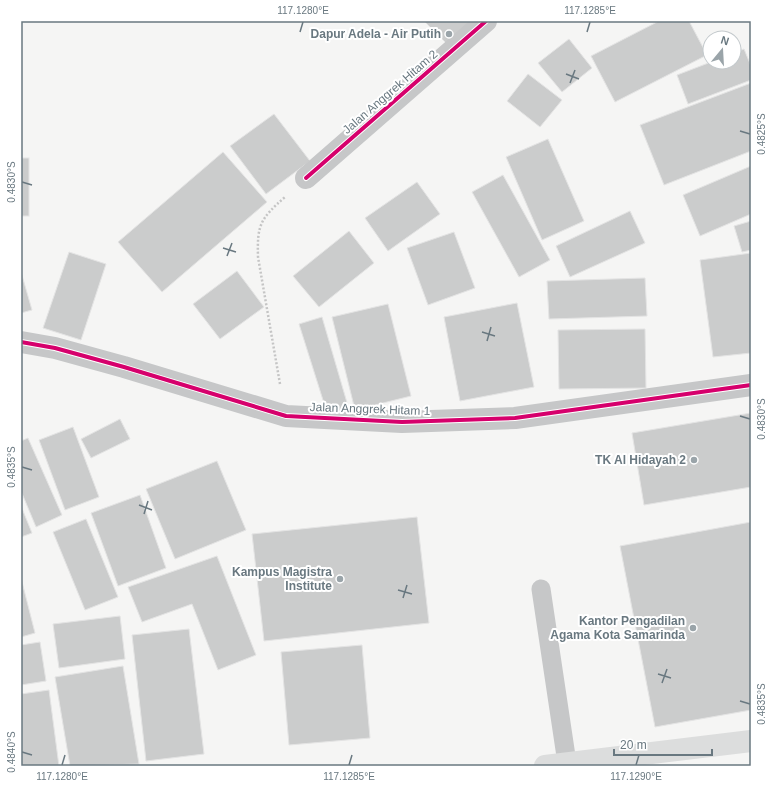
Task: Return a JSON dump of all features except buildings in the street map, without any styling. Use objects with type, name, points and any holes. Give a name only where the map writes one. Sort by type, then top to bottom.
[{"type":"highway","points":[[545,766],[751,741]]},
{"type":"street","name":"Jalan Anggrek Hitam 2","points":[[306,178],[486,21]]},
{"type":"street","name":"Jalan Anggrek Hitam 1","points":[[21,342],[55,348],[124,367],[286,416],[402,422],[516,418],[751,385]]},
{"type":"lane","points":[[541,589],[567,763]]},
{"type":"path","points":[[286,416],[258,257],[257,236],[261,224],[268,214],[306,178]]},
{"type":"cycle path","points":[[306,178],[486,21]]},
{"type":"cycle path","points":[[21,342],[55,348],[124,367],[286,416],[402,422],[515,418],[751,385]]},
{"type":"place","name":"Dapur Adela - Air Putih","points":[[449,34]]},
{"type":"place","name":"TK Al Hidayah 2","points":[[694,460]]},
{"type":"place","name":"Kampus Magistra Institute","points":[[340,579]]},
{"type":"place","name":"Kantor Pengadilan Agama Kota Samarinda","points":[[693,628]]}]
